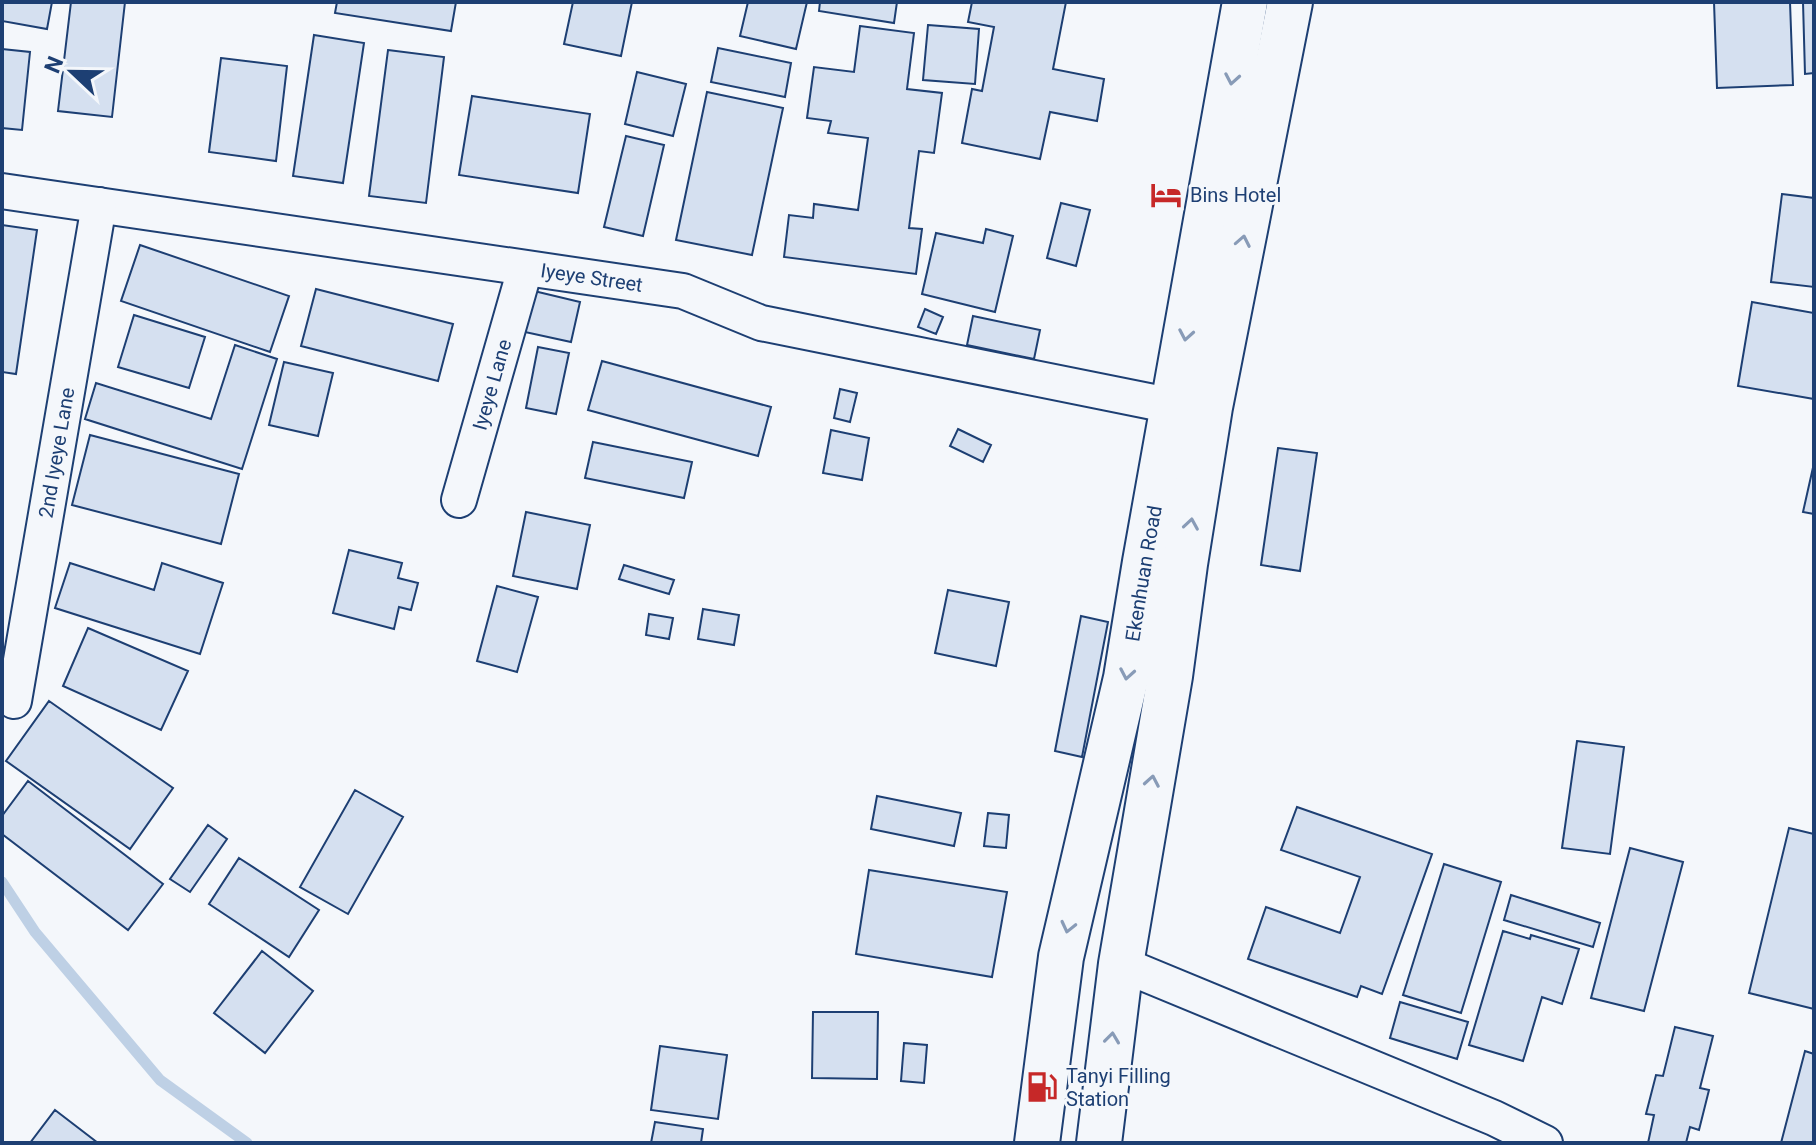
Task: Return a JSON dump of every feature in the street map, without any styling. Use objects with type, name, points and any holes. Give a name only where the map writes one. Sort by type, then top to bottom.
[{"type":"main road","name":"Ekenhuan Road","points":[[1037,1143],[1061,957],[1126,678],[1245,2]]},
{"type":"main road","name":"Ekenhuan Road","points":[[1099,1143],[1121,964],[1170,676],[1210,407],[1290,2]]},
{"type":"street","name":"Iyeye Street","points":[[2,191],[683,291],[761,323],[1173,406]]},
{"type":"street","name":"2nd Iyeye Lane","points":[[14,701],[99,205]]},
{"type":"street","name":"Iyeye Lane","points":[[459,500],[525,269]]},
{"type":"street","points":[[1121,964],[1494,1118],[1545,1143]]},
{"type":"building","points":[[2,2],[52,2],[47,29],[2,21]]},
{"type":"building","points":[[71,2],[125,2],[112,117],[58,111]]},
{"type":"building","points":[[337,2],[456,2],[451,31],[335,13]]},
{"type":"building","points":[[573,2],[632,2],[621,56],[564,44]]},
{"type":"building","points":[[748,2],[807,2],[796,49],[740,36]]},
{"type":"building","points":[[820,2],[897,2],[894,23],[819,11]]},
{"type":"building","points":[[972,2],[1066,2],[1053,69],[1104,79],[1097,121],[1050,112],[1040,159],[962,143],[972,89],[982,91],[994,27],[968,22]]},
{"type":"building","points":[[1714,2],[1790,2],[1793,85],[1717,88]]},
{"type":"building","points":[[1803,2],[1814,2],[1814,73],[1805,74]]},
{"type":"building","points":[[928,25],[979,29],[975,84],[923,80]]},
{"type":"building","points":[[860,26],[914,33],[907,89],[942,93],[934,153],[919,151],[909,228],[922,229],[916,274],[784,257],[789,215],[813,218],[814,204],[858,210],[868,138],[828,133],[831,121],[807,118],[814,67],[854,72]]},
{"type":"building","points":[[314,35],[364,43],[343,183],[293,176]]},
{"type":"building","points":[[718,48],[791,63],[785,97],[711,82]]},
{"type":"building","points":[[2,49],[30,52],[22,130],[2,128]]},
{"type":"building","points":[[388,50],[444,57],[426,203],[369,196]]},
{"type":"building","points":[[221,58],[287,66],[276,161],[209,152]]},
{"type":"building","points":[[637,72],[686,84],[673,136],[625,124]]},
{"type":"building","points":[[707,92],[783,108],[752,255],[676,240]]},
{"type":"building","points":[[472,96],[590,114],[578,193],[459,175]]},
{"type":"building","points":[[626,136],[664,145],[643,236],[604,227]]},
{"type":"building","points":[[1782,194],[1814,198],[1814,287],[1771,282]]},
{"type":"building","points":[[1061,203],[1090,210],[1076,266],[1047,258]]},
{"type":"building","points":[[2,225],[37,230],[16,374],[2,372]]},
{"type":"building","points":[[986,229],[1013,236],[995,312],[922,294],[936,233],[983,243]]},
{"type":"building","points":[[140,245],[289,296],[270,352],[121,301]]},
{"type":"building","points":[[316,289],[453,324],[438,381],[301,346]]},
{"type":"building","points":[[534,291],[580,302],[571,342],[525,332]]},
{"type":"building","points":[[1752,302],[1814,313],[1814,399],[1738,386]]},
{"type":"building","points":[[925,309],[943,317],[936,334],[918,327]]},
{"type":"building","points":[[134,315],[205,337],[189,388],[118,367]]},
{"type":"building","points":[[973,316],[1040,330],[1034,359],[967,345]]},
{"type":"building","points":[[235,345],[277,359],[242,469],[85,419],[96,383],[211,419]]},
{"type":"building","points":[[538,347],[569,353],[556,414],[526,408]]},
{"type":"building","points":[[602,361],[771,407],[758,456],[588,410]]},
{"type":"building","points":[[284,362],[333,373],[318,436],[269,425]]},
{"type":"building","points":[[840,389],[857,393],[850,422],[834,418]]},
{"type":"building","points":[[958,429],[991,445],[983,462],[950,446]]},
{"type":"building","points":[[831,430],[869,438],[862,480],[823,473]]},
{"type":"building","points":[[90,435],[239,474],[221,544],[72,505]]},
{"type":"building","points":[[593,442],[692,462],[684,498],[585,478]]},
{"type":"building","points":[[1278,448],[1317,453],[1300,571],[1261,565]]},
{"type":"building","points":[[1814,463],[1814,514],[1803,512]]},
{"type":"building","points":[[526,512],[590,525],[577,589],[513,576]]},
{"type":"building","points":[[349,550],[402,563],[398,578],[418,583],[411,610],[399,607],[394,629],[333,613]]},
{"type":"building","points":[[70,563],[154,590],[162,563],[223,583],[200,654],[55,608]]},
{"type":"building","points":[[624,565],[674,580],[669,594],[619,579]]},
{"type":"building","points":[[497,586],[538,597],[517,672],[477,661]]},
{"type":"building","points":[[948,590],[1009,602],[996,666],[935,653]]},
{"type":"building","points":[[703,609],[739,615],[734,645],[698,639]]},
{"type":"building","points":[[649,614],[673,618],[669,639],[646,635]]},
{"type":"building","points":[[1081,616],[1108,622],[1082,757],[1055,751]]},
{"type":"building","points":[[88,628],[188,671],[161,730],[63,686]]},
{"type":"building","points":[[49,701],[173,788],[130,849],[6,761]]},
{"type":"building","points":[[1577,741],[1624,747],[1610,854],[1562,848]]},
{"type":"building","points":[[28,781],[163,884],[128,930],[2,834],[2,816]]},
{"type":"building","points":[[355,790],[403,817],[348,914],[300,887]]},
{"type":"building","points":[[877,796],[961,813],[954,846],[871,829]]},
{"type":"building","points":[[1297,807],[1432,854],[1382,994],[1361,986],[1357,997],[1248,959],[1266,907],[1340,933],[1360,877],[1281,850]]},
{"type":"building","points":[[988,813],[1009,815],[1006,848],[984,846]]},
{"type":"building","points":[[208,825],[227,839],[190,892],[170,879]]},
{"type":"building","points":[[1789,828],[1814,834],[1814,1009],[1749,993]]},
{"type":"building","points":[[1630,848],[1683,862],[1644,1011],[1591,998]]},
{"type":"building","points":[[239,858],[319,910],[289,957],[209,904]]},
{"type":"building","points":[[1444,864],[1501,882],[1461,1013],[1403,995]]},
{"type":"building","points":[[869,870],[1007,892],[992,977],[856,954]]},
{"type":"building","points":[[1511,895],[1600,923],[1593,947],[1504,920]]},
{"type":"building","points":[[1503,931],[1530,939],[1531,935],[1579,949],[1562,1004],[1542,997],[1523,1061],[1469,1045]]},
{"type":"building","points":[[262,951],[313,991],[265,1053],[214,1013]]},
{"type":"building","points":[[1400,1002],[1468,1022],[1457,1059],[1390,1038]]},
{"type":"building","points":[[813,1012],[878,1012],[877,1079],[812,1078]]},
{"type":"building","points":[[1675,1027],[1713,1036],[1700,1088],[1709,1090],[1699,1130],[1690,1127],[1686,1143],[1648,1143],[1654,1115],[1646,1114],[1656,1075],[1663,1076]]},
{"type":"building","points":[[904,1043],[927,1045],[924,1083],[901,1081]]},
{"type":"building","points":[[660,1046],[727,1055],[718,1119],[651,1110]]},
{"type":"building","points":[[1805,1051],[1814,1054],[1814,1143],[1781,1143]]},
{"type":"building","points":[[55,1110],[98,1143],[30,1143]]},
{"type":"building","points":[[655,1122],[703,1129],[701,1143],[651,1143]]},
{"type":"waterway","points":[[2,882],[35,932],[160,1080],[247,1143]]},
{"type":"place","name":"Bins Hotel","points":[[1166,195]]},
{"type":"place","name":"Tanyi Filling Station","points":[[1042,1087]]}]
